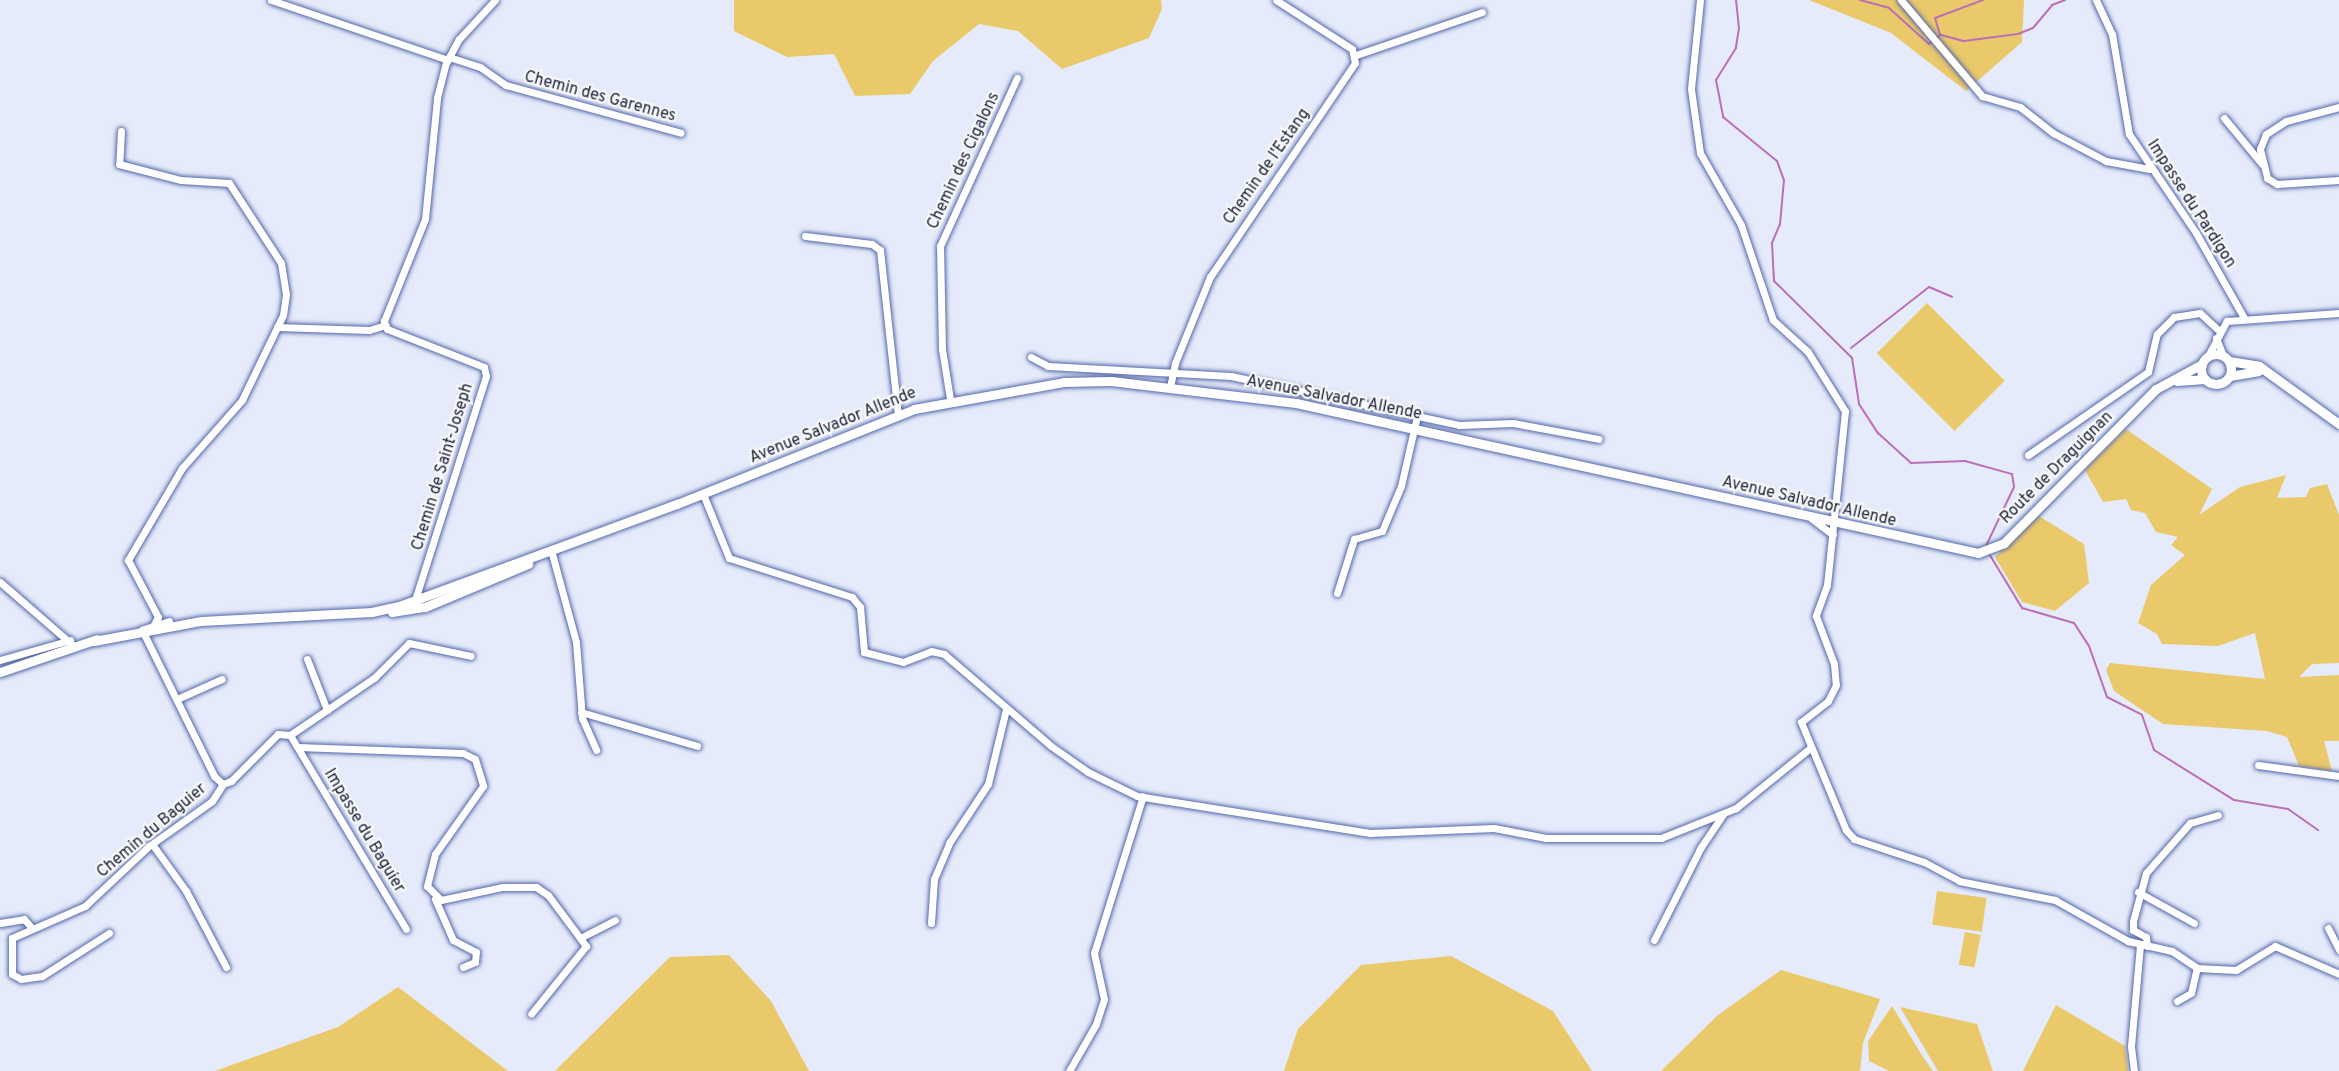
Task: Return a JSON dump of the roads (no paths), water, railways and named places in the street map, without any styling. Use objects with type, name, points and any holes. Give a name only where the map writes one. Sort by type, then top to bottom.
[{"type":"main road","points":[[2226,358],[2230,376],[2249,369],[2272,375]]},
{"type":"main road","points":[[2205,379],[2205,360],[2226,358],[2259,366],[2339,424]]},
{"type":"main road","name":"Route de Draguignan","points":[[1988,551],[2163,383],[2205,360]]},
{"type":"main road","name":"Route de Draguignan","points":[[2147,399],[2184,379],[2205,379],[2219,384],[2230,376]]},
{"type":"main road","name":"Avenue Salvador Allende","points":[[372,612],[414,601],[551,552],[703,494],[898,415],[950,399],[1064,382],[1170,387],[1274,399],[1413,428],[1960,552],[1988,551]]},
{"type":"main road","name":"Avenue Salvador Allende","points":[[149,626],[201,621],[393,612],[440,602],[551,552]]},
{"type":"main road","name":"Avenue Salvador Allende","points":[[0,672],[73,643],[94,641],[169,621],[201,621]]},
{"type":"street","name":"Chemin des Garennes","points":[[272,0],[449,59],[480,67],[506,85],[681,133]]},
{"type":"street","points":[[122,131],[119,164],[181,180],[220,179],[233,187],[244,212],[281,263],[286,294],[277,327],[369,330],[385,325],[425,219],[437,98],[449,59],[459,39],[495,0]]},
{"type":"street","points":[[1276,0],[1356,55],[1482,12]]},
{"type":"street","points":[[1700,0],[1692,42],[1696,140],[1741,225],[1773,320],[1808,352],[1842,401],[1846,418],[1827,585],[1816,616],[1834,664],[1836,685],[1828,701],[1802,718],[1810,748],[1840,820],[1854,839],[1924,862],[1972,885],[2055,900],[2143,945],[2172,951],[2197,968],[2236,970],[2275,946],[2339,974]]},
{"type":"street","points":[[1901,0],[1982,96],[2004,102],[2106,161],[2149,169]]},
{"type":"street","name":"Impasse du Pardigon","points":[[2096,0],[2112,34],[2117,82],[2129,134],[2149,169],[2186,217],[2244,318]]},
{"type":"street","name":"Chemin de l'Estang","points":[[1170,387],[1173,373],[1210,276],[1356,55]]},
{"type":"street","name":"Chemin des Cigalons","points":[[950,399],[942,349],[940,246],[1017,78]]},
{"type":"street","points":[[2339,107],[2313,111],[2266,134],[2260,149],[2267,178],[2277,184],[2339,180]]},
{"type":"street","points":[[2224,118],[2262,164]]},
{"type":"street","points":[[805,236],[872,244],[880,250],[898,415]]},
{"type":"street","points":[[2028,455],[2148,372],[2157,334],[2174,317],[2200,313],[2217,333],[2226,358]]},
{"type":"street","points":[[2205,360],[2217,333],[2227,321],[2244,318],[2269,321],[2339,313]]},
{"type":"street","name":"Chemin de Saint-Joseph","points":[[385,325],[484,367],[486,376],[414,601]]},
{"type":"street","name":"Chemin du Baguier","points":[[223,784],[214,776],[152,644],[149,626],[128,560],[182,468],[242,400],[277,327]]},
{"type":"street","points":[[1031,357],[1048,366],[1231,376],[1467,426],[1513,423],[1599,439]]},
{"type":"street","points":[[1337,593],[1354,539],[1382,531],[1401,486],[1417,416]]},
{"type":"street","points":[[703,494],[729,558],[852,597],[860,607],[864,652],[903,662],[938,651],[1006,709],[1088,772],[1143,796],[1370,833],[1494,828],[1546,838],[1661,838],[1724,813],[1810,748]]},
{"type":"street","points":[[1810,517],[1833,536]]},
{"type":"street","points":[[551,552],[576,642],[581,712],[596,750]]},
{"type":"street","points":[[0,582],[73,643]]},
{"type":"street","points":[[393,612],[414,601]]},
{"type":"street","points":[[0,660],[73,643]]},
{"type":"street","name":"Chemin du Baguier","points":[[109,933],[42,976],[14,977],[12,938],[31,927],[85,906],[152,844],[212,801],[223,784],[231,782],[278,734],[290,735],[374,678],[409,643],[471,656]]},
{"type":"street","points":[[307,659],[327,710]]},
{"type":"street","points":[[177,699],[222,679]]},
{"type":"street","points":[[931,923],[934,879],[949,843],[988,784],[1006,709]]},
{"type":"street","points":[[581,712],[697,746]]},
{"type":"street","points":[[290,735],[297,747],[463,753],[475,759],[484,775],[483,786],[431,861],[427,886],[435,898],[453,940],[476,952],[475,962],[463,967]]},
{"type":"street","name":"Impasse du Baguier","points":[[297,747],[406,929]]},
{"type":"street","points":[[2258,765],[2339,776]]},
{"type":"street","points":[[1069,1071],[1096,1024],[1104,999],[1094,954],[1143,796]]},
{"type":"street","points":[[1654,940],[1701,847],[1724,813]]},
{"type":"street","points":[[2134,1071],[2131,1046],[2143,945],[2146,937],[2133,930],[2139,892],[2146,873],[2175,835],[2190,823],[2218,815]]},
{"type":"street","points":[[152,844],[186,891],[226,967]]},
{"type":"street","points":[[435,898],[479,889],[542,888],[582,937],[583,954],[531,1014]]},
{"type":"street","points":[[2139,892],[2194,923]]},
{"type":"street","points":[[0,923],[24,919],[31,927]]},
{"type":"street","points":[[582,937],[615,920]]},
{"type":"street","points":[[2328,928],[2339,950]]},
{"type":"street","points":[[2177,1001],[2191,993],[2197,968]]},
{"type":"waterway","points":[[1736,0],[1739,28],[1736,48],[1716,80],[1723,117],[1777,161],[1784,180],[1780,224],[1772,243],[1774,281],[1852,358],[1859,404],[1878,433],[1911,463],[1965,461],[2012,474],[2014,487],[1986,546]]},
{"type":"waterway","points":[[1860,0],[1889,8],[1929,44],[1940,35],[1935,18],[1983,0]]},
{"type":"waterway","points":[[1941,35],[1964,41],[2018,34],[2033,28],[2052,5],[2065,0]]},
{"type":"waterway","points":[[1851,348],[1929,287],[1952,297]]},
{"type":"waterway","points":[[1988,552],[2022,608],[2074,623],[2089,646],[2107,697],[2142,715],[2154,750],[2234,800],[2288,809],[2318,830]]}]
